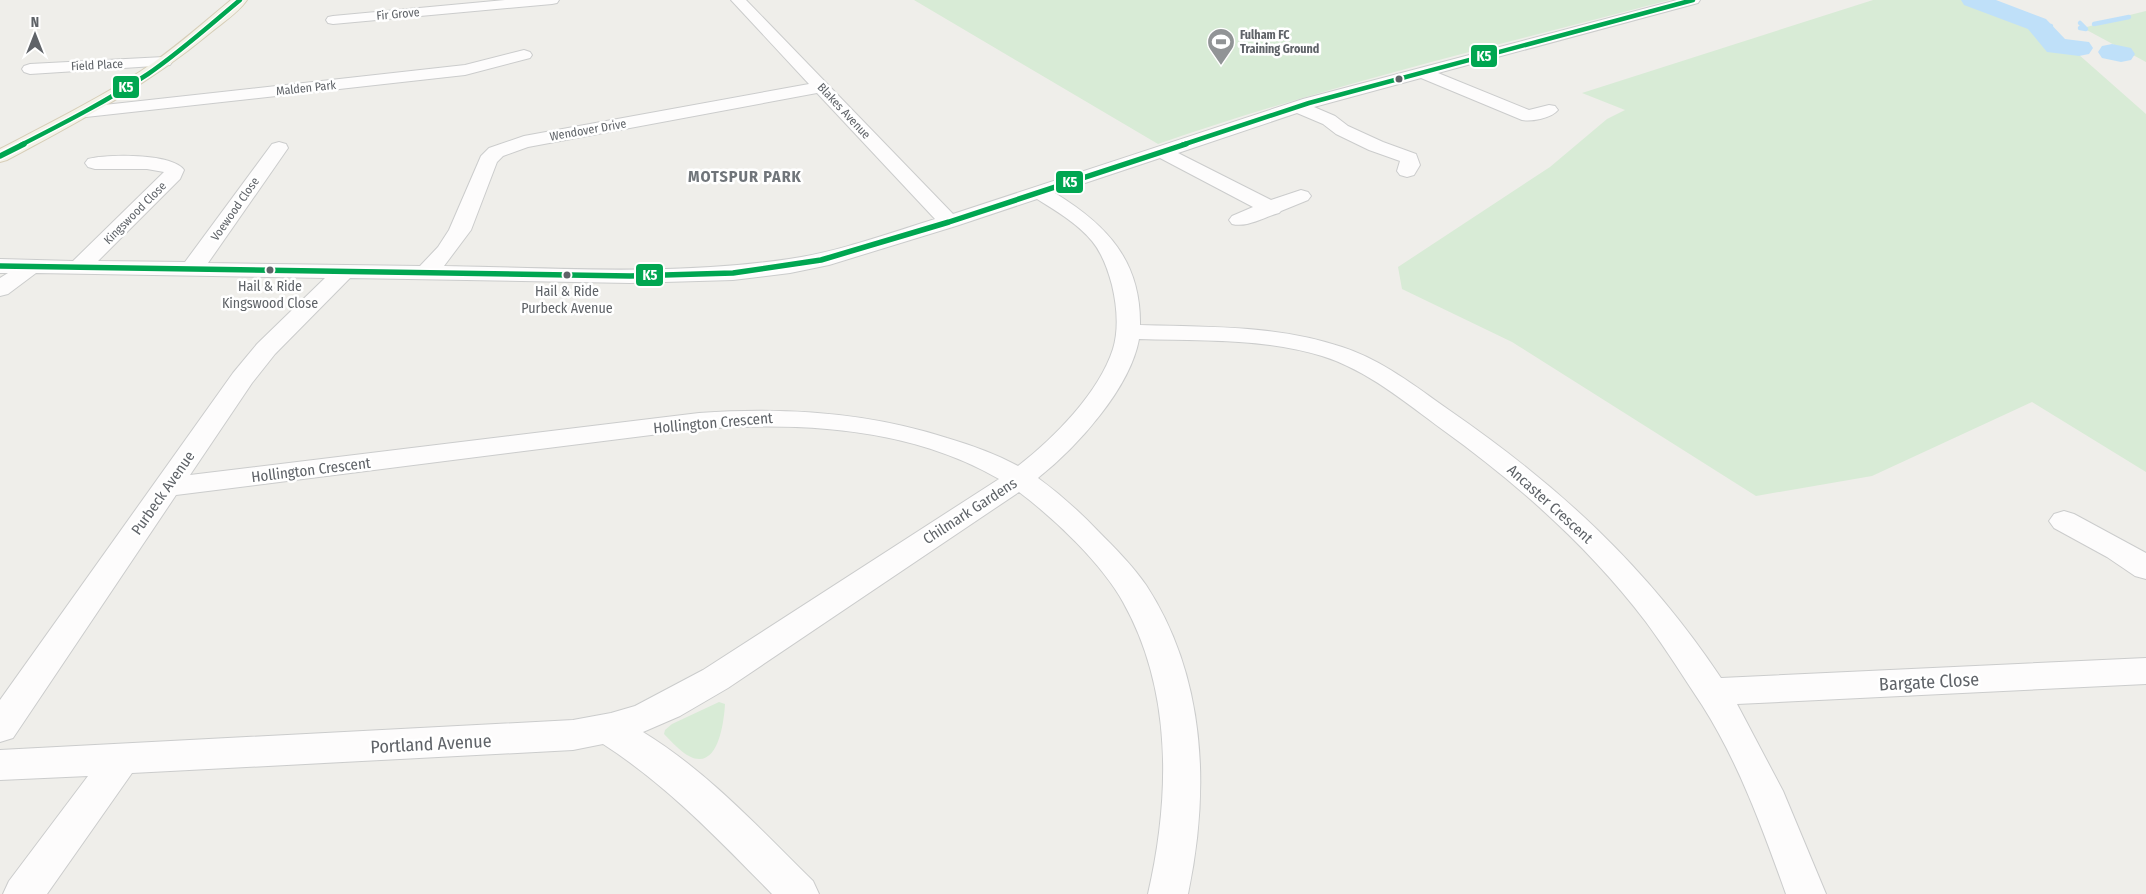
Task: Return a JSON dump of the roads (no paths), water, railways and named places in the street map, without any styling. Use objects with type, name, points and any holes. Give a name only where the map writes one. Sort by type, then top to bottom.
[{"type":"main road","points":[[0,156],[86,112],[164,62],[240,0]]},
{"type":"street","name":"Fir Grove","points":[[333,20],[552,0]]},
{"type":"street","name":"Blakes Avenue","points":[[738,0],[949,222]]},
{"type":"street","points":[[0,266],[630,276],[752,271],[821,260],[949,222],[1299,106],[1693,0]]},
{"type":"street","name":"Malden Park","points":[[86,112],[465,70],[524,55]]},
{"type":"street","name":"Field Place","points":[[30,69],[164,62]]},
{"type":"street","points":[[1421,72],[1528,116]]},
{"type":"street","name":"Wendover Drive","points":[[426,274],[446,251],[460,230],[488,160],[496,152],[524,142],[821,87]]},
{"type":"street","points":[[1299,106],[1329,120],[1342,130],[1376,146],[1409,158],[1410,164],[1407,171]]},
{"type":"street","points":[[1512,123],[1549,110]]},
{"type":"street","name":"Voewood Close","points":[[190,270],[279,148]]},
{"type":"street","points":[[1162,152],[1272,209]]},
{"type":"street","name":"Kingswood Close","points":[[79,267],[173,175],[174,170],[169,166],[158,164],[95,163]]},
{"type":"street","name":"Chilmark Gardens","points":[[608,729],[646,717],[678,702],[725,673],[1018,480],[1044,460],[1066,439],[1088,413],[1103,391],[1125,350],[1128,332],[1128,309],[1124,289],[1109,249],[1089,226],[1039,192]]},
{"type":"street","points":[[1238,220],[1272,209],[1301,196]]},
{"type":"street","points":[[0,289],[32,266]]},
{"type":"street","name":"Purbeck Avenue","points":[[0,728],[254,363],[344,272]]},
{"type":"street","name":"Ancaster Crescent","points":[[1128,332],[1217,334],[1300,343],[1333,351],[1362,364],[1454,425],[1502,460],[1553,502],[1639,592],[1683,650],[1711,692],[1735,735],[1776,818],[1806,894]]},
{"type":"street","name":"Hollington Crescent","points":[[166,488],[698,421],[766,417],[830,420],[887,429],[942,445],[992,464],[1039,494],[1066,516],[1096,547],[1140,602],[1153,630],[1167,668],[1174,697],[1180,748],[1180,830],[1168,894]]},
{"type":"street","points":[[2064,521],[2118,550],[2146,568]]},
{"type":"street","name":"Bargate Close","points":[[1711,692],[2146,671]]},
{"type":"street","points":[[608,729],[667,767],[799,894]]},
{"type":"street","name":"Portland Avenue","points":[[0,765],[530,739],[573,735],[608,729]]},
{"type":"street","points":[[23,894],[121,759]]},
{"type":"waterway","points":[[1973,0],[2037,24],[2057,46],[2079,48]]},
{"type":"waterway","points":[[2094,24],[2129,17]]},
{"type":"waterway","points":[[2080,23],[2086,29],[2080,28]]},
{"type":"waterway","points":[[2037,25],[2051,26]]},
{"type":"waterway","points":[[2112,52],[2121,54]]},
{"type":"place","name":"Fulham FC Training Ground","points":[[1221,66]]},
{"type":"place","name":"Hail & Ride Kingswood Close","points":[[270,270]]},
{"type":"place","name":"Hail & Ride Purbeck Avenue","points":[[567,275]]},
{"type":"district","name":"MOTSPUR PARK","points":[[745,176]]}]
